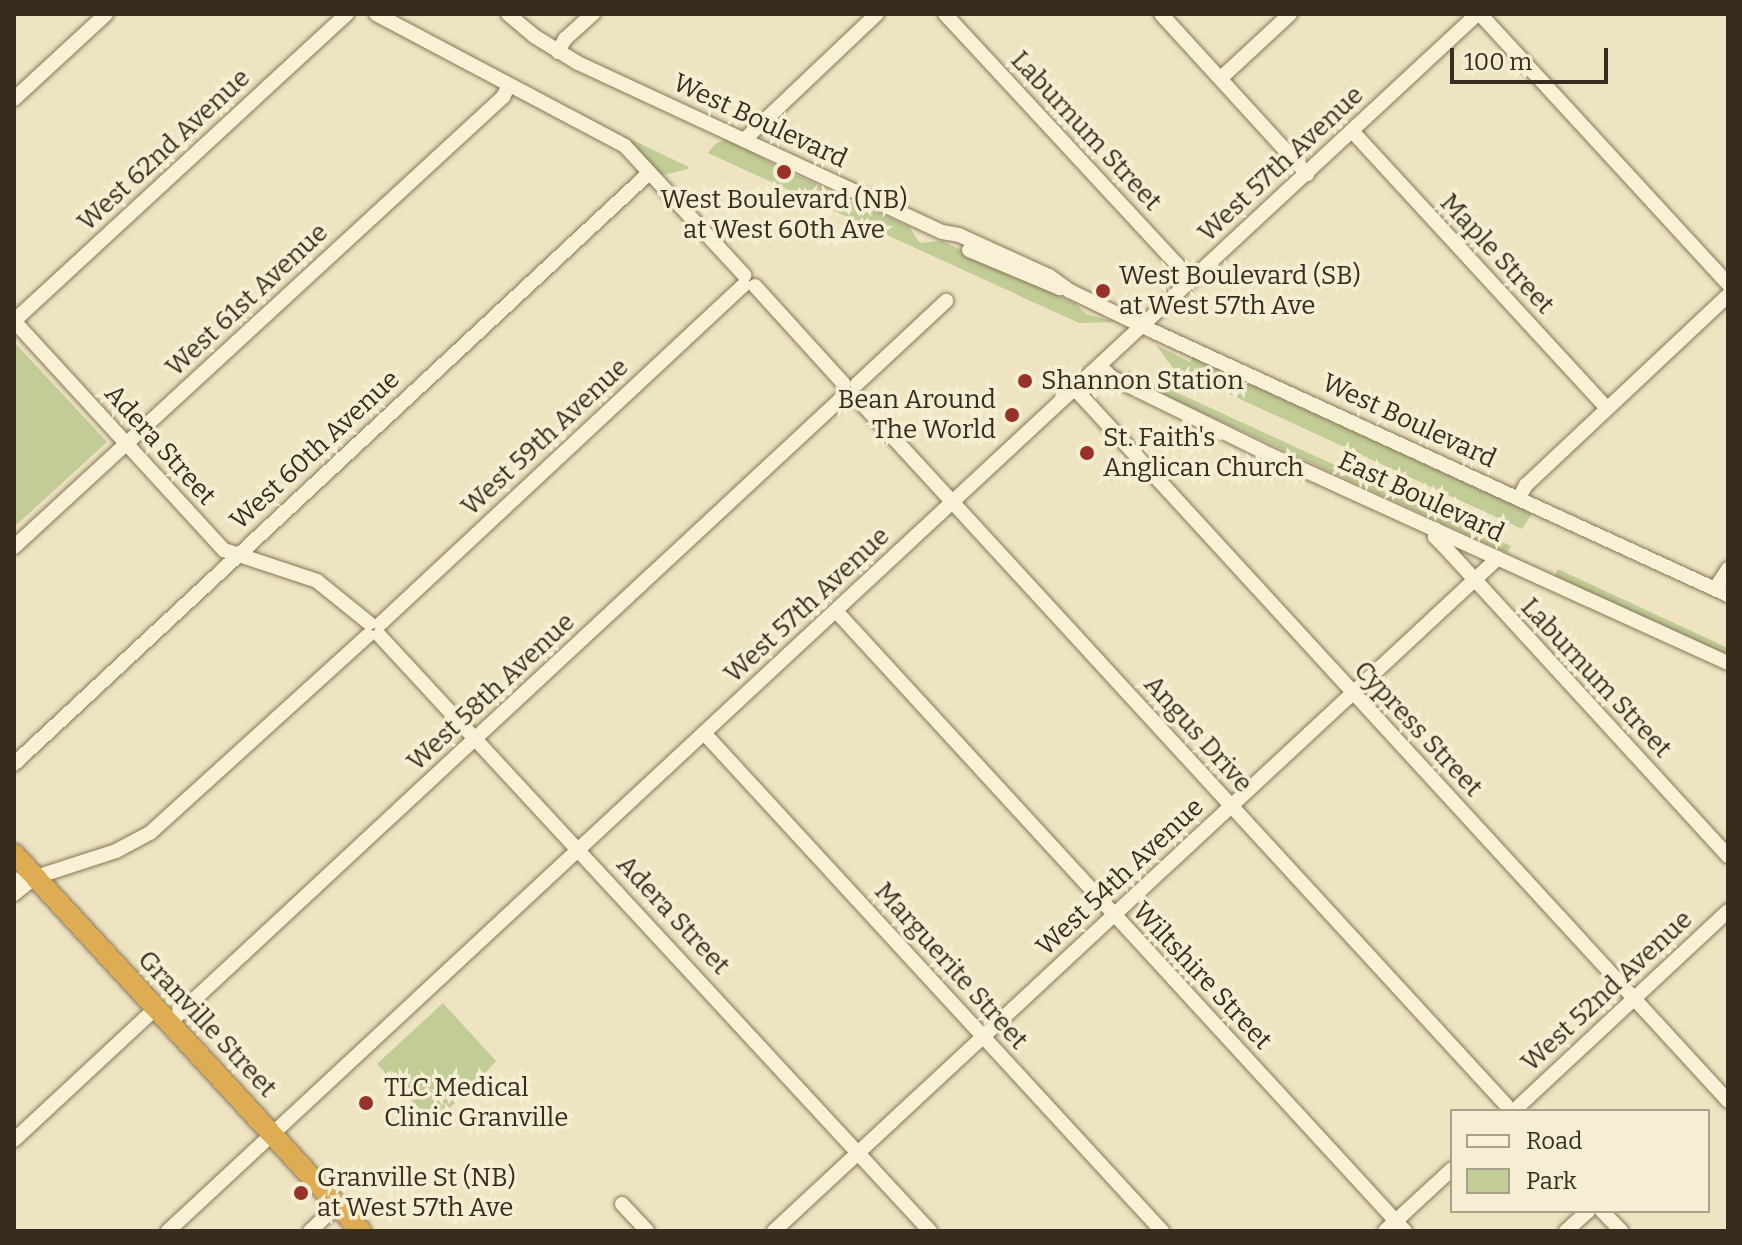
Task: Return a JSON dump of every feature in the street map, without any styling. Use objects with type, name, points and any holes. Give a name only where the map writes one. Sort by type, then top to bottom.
[{"type":"highway","name":"Granville Street","points":[[14,854],[361,1231]]},
{"type":"street","points":[[14,99],[106,14]]},
{"type":"street","name":"West 62nd Avenue","points":[[14,321],[347,14]]},
{"type":"street","points":[[376,14],[625,146],[649,173]]},
{"type":"street","points":[[508,14],[558,52],[565,39],[593,14]]},
{"type":"street","points":[[744,140],[877,14]]},
{"type":"street","name":"Laburnum Street","points":[[945,14],[1191,280]]},
{"type":"street","points":[[1161,14],[1307,174]]},
{"type":"street","points":[[1221,78],[1290,14]]},
{"type":"street","points":[[1479,14],[1728,284]]},
{"type":"street","name":"West 57th Avenue","points":[[168,1231],[1479,14]]},
{"type":"street","name":"West Boulevard","points":[[558,52],[942,232],[959,235],[1049,276],[1070,291],[1142,325],[1721,592]]},
{"type":"street","name":"West 61st Avenue","points":[[14,547],[503,97],[509,85]]},
{"type":"street","name":"Maple Street","points":[[1352,131],[1607,408]]},
{"type":"street","name":"Angus Drive","points":[[649,173],[1512,1108]]},
{"type":"street","name":"West 60th Avenue","points":[[14,764],[649,173]]},
{"type":"street","name":"West 59th Avenue","points":[[36,877],[116,851],[135,842],[170,817],[747,282]]},
{"type":"street","points":[[1519,498],[1526,485],[1728,295]]},
{"type":"street","name":"West 58th Avenue","points":[[14,1140],[163,1015],[476,738],[946,301]]},
{"type":"street","name":"Adera Street","points":[[14,321],[224,550],[317,581],[374,629],[930,1231]]},
{"type":"street","name":"East Boulevard","points":[[1100,366],[1111,377],[1262,451],[1728,663]]},
{"type":"street","name":"Cypress Street","points":[[1075,389],[1728,1101]]},
{"type":"street","name":"Laburnum Street","points":[[1435,529],[1435,537],[1728,856]]},
{"type":"street","name":"West 54th Avenue","points":[[774,1231],[1498,558]]},
{"type":"street","points":[[1721,592],[1728,569]]},
{"type":"street","name":"Wiltshire Street","points":[[836,611],[1395,1228]]},
{"type":"street","name":"Marguerite Street","points":[[704,733],[1162,1231]]},
{"type":"street","points":[[14,880],[36,877]]},
{"type":"street","points":[[14,894],[36,877]]},
{"type":"street","name":"West 52nd Avenue","points":[[1512,1108],[1728,911]]},
{"type":"street","points":[[1395,1228],[1450,1171]]},
{"type":"street","points":[[622,1204],[647,1231]]},
{"type":"street","points":[[310,1231],[338,1205]]},
{"type":"street","points":[[1566,1231],[1586,1213]]},
{"type":"street","points":[[1604,1213],[1621,1231]]},
{"type":"green space","points":[[624,136],[689,167],[659,176],[623,140]]},
{"type":"green space","points":[[727,139],[777,166],[775,171],[786,176],[789,172],[909,227],[920,243],[942,241],[1076,304],[1086,314],[1116,322],[1079,323],[708,153],[715,144]]},
{"type":"green space","points":[[14,342],[107,442],[14,527]]},
{"type":"green space","points":[[1156,345],[1190,362],[1193,358],[1483,491],[1514,502],[1532,514],[1522,529],[1173,368]]},
{"type":"green space","points":[[1128,370],[1511,546],[1507,553],[1125,377]]},
{"type":"green space","points":[[1558,569],[1728,648],[1728,657],[1554,577]]},
{"type":"green space","points":[[443,1003],[496,1061],[475,1085],[462,1089],[457,1101],[438,1119],[431,1121],[377,1064]]},
{"type":"place","name":"West Boulevard (NB) at West 60th Ave","points":[[784,172]]},
{"type":"place","name":"West Boulevard (SB) at West 57th Ave","points":[[1103,291]]},
{"type":"place","name":"Shannon Station","points":[[1025,381]]},
{"type":"place","name":"Bean Around The World","points":[[1012,415]]},
{"type":"place","name":"St. Faith's Anglican Church","points":[[1087,453]]},
{"type":"place","name":"TLC Medical Clinic Granville","points":[[366,1103]]},
{"type":"place","name":"Granville St (NB) at West 57th Ave","points":[[301,1193]]}]
